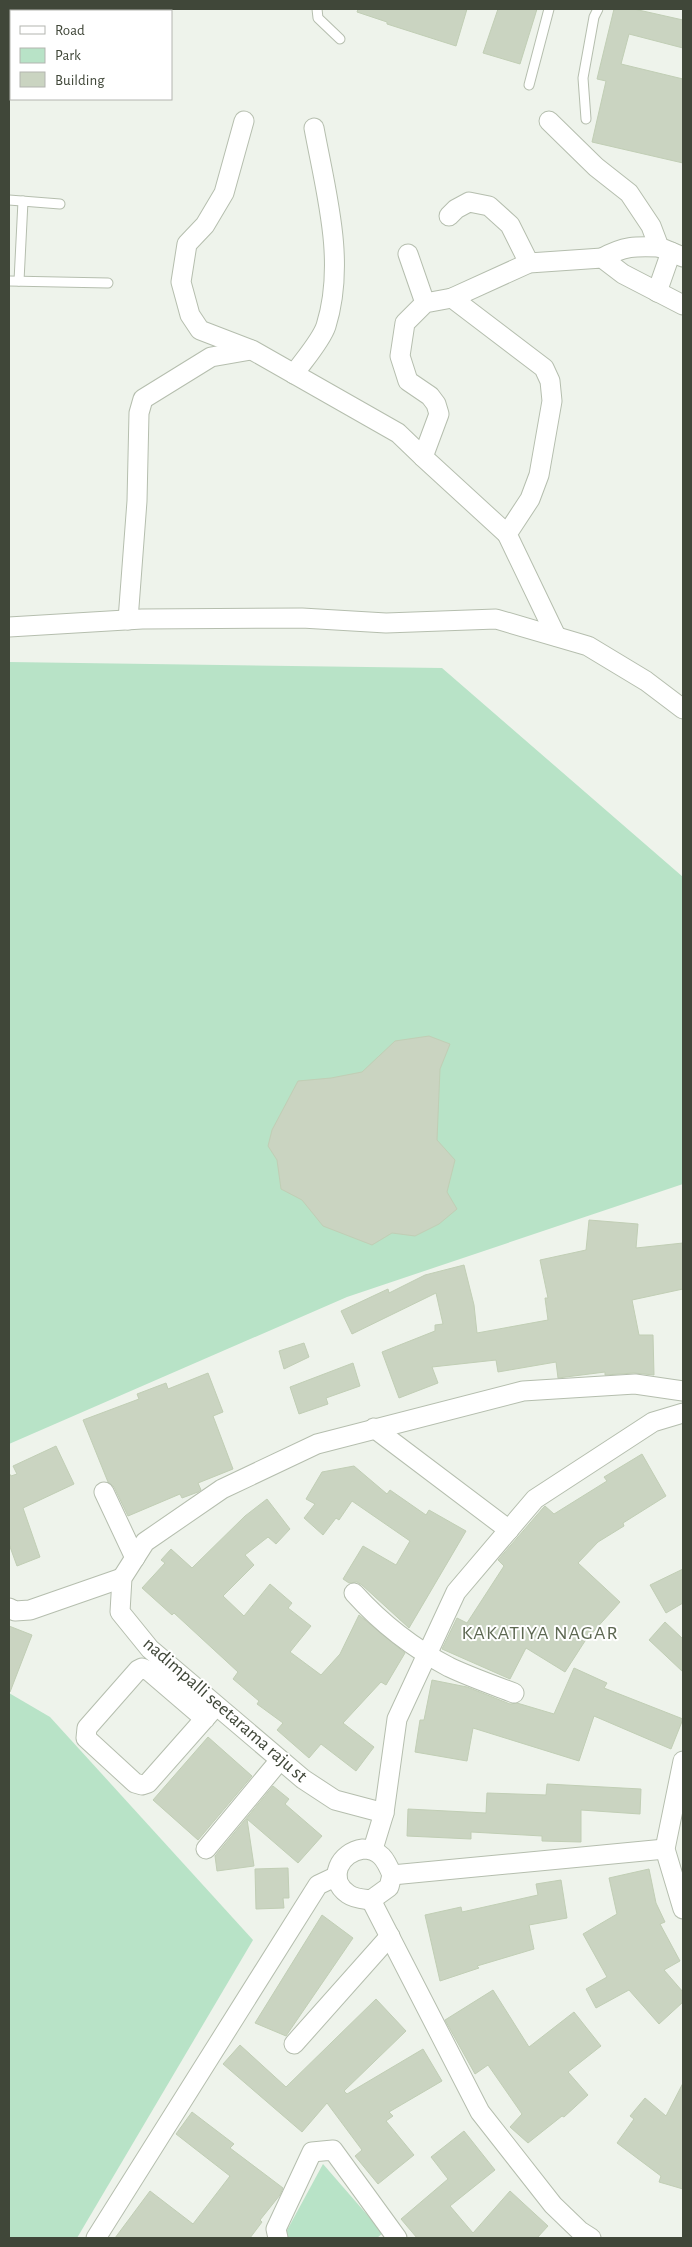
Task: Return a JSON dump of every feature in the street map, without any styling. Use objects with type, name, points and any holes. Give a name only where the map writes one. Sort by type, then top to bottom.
[{"type":"street","points":[[244,121],[224,193],[205,225],[187,244],[181,282],[190,315],[200,330],[252,350],[398,433],[507,534],[556,636]]},
{"type":"street","points":[[549,121],[589,161],[629,193],[671,252]]},
{"type":"street","points":[[294,374],[325,328],[332,297],[334,238],[314,128]]},
{"type":"street","points":[[449,216],[456,209],[469,202],[489,206],[510,225],[529,263]]},
{"type":"street","points":[[423,457],[439,414],[438,409],[430,396],[408,381],[400,356],[406,323],[425,303],[452,298],[529,263],[602,258],[619,249],[631,246],[671,252]]},
{"type":"street","points":[[657,292],[671,252]]},
{"type":"street","points":[[408,254],[425,303]]},
{"type":"street","points":[[602,258],[623,274],[683,305]]},
{"type":"street","points":[[452,298],[544,368],[550,381],[552,401],[539,475],[530,500],[507,534]]},
{"type":"street","points":[[128,620],[137,501],[139,414],[143,399],[211,357],[252,350]]},
{"type":"street","points":[[9,627],[128,620],[302,618],[386,623],[496,619],[588,646],[646,681],[683,709]]},
{"type":"street","name":"nadimpalli seetarama raju st","points":[[384,1813],[335,1800],[303,1779],[280,1760],[210,1712],[150,1649],[120,1612],[122,1578],[145,1542],[222,1489],[317,1444],[374,1428],[523,1390],[635,1384],[683,1391]]},
{"type":"street","points":[[373,1849],[384,1813],[397,1718],[456,1592],[535,1499],[653,1422],[683,1414]]},
{"type":"street","points":[[374,1428],[509,1530]]},
{"type":"street","points":[[104,1492],[135,1558]]},
{"type":"street","points":[[9,1608],[15,1611],[30,1610],[122,1578]]},
{"type":"street","points":[[354,1594],[379,1620],[427,1654],[456,1670],[514,1693]]},
{"type":"street","points":[[142,1668],[149,1670],[210,1712],[148,1783],[142,1785],[135,1783],[86,1738],[87,1728],[138,1670],[142,1668]]},
{"type":"street","points":[[206,1849],[280,1760]]},
{"type":"street","points":[[683,1762],[665,1849],[683,1909]]},
{"type":"street","points":[[373,1849],[384,1858],[392,1875],[389,1887],[371,1900],[349,1895],[341,1887],[337,1876],[338,1868],[347,1854],[355,1850],[373,1849]]},
{"type":"street","points":[[392,1875],[665,1849]]},
{"type":"street","points":[[96,2238],[318,1886],[337,1876]]},
{"type":"street","points":[[371,1900],[480,2112],[553,2205],[580,2231],[591,2238]]},
{"type":"street","points":[[294,2044],[390,1936]]},
{"type":"street","points":[[278,2238],[276,2229],[312,2152],[333,2150],[397,2238]]},
{"type":"lane","points":[[317,9],[318,18],[340,39]]},
{"type":"lane","points":[[529,85],[548,9]]},
{"type":"lane","points":[[586,118],[583,78],[594,17],[598,9]]},
{"type":"lane","points":[[9,200],[60,204]]},
{"type":"lane","points":[[19,281],[22,201]]},
{"type":"lane","points":[[9,281],[108,283]]},
{"type":"green space","points":[[9,662],[442,668],[683,877],[683,1184],[347,1297],[9,1444]]},
{"type":"green space","points":[[9,1693],[50,1717],[253,1940],[77,2238],[9,2238]]},
{"type":"green space","points":[[323,2164],[383,2233],[377,2238],[286,2238],[285,2234]]},
{"type":"building","points":[[358,9],[467,9],[456,46],[387,24],[387,22],[357,12]]},
{"type":"building","points":[[498,9],[537,9],[520,64],[483,53]]},
{"type":"building","points":[[614,9],[634,9],[683,20],[683,48],[629,34],[621,64],[683,79],[683,163],[592,142],[606,81],[597,79]]},
{"type":"building","points":[[429,1036],[450,1044],[440,1069],[437,1140],[455,1160],[447,1192],[457,1209],[439,1224],[415,1236],[392,1233],[372,1245],[323,1226],[302,1200],[281,1189],[277,1160],[268,1146],[272,1130],[298,1081],[331,1078],[362,1072],[395,1041]]},
{"type":"building","points":[[589,1220],[638,1224],[636,1248],[683,1243],[683,1289],[632,1300],[639,1335],[653,1335],[654,1375],[634,1373],[605,1375],[605,1372],[558,1378],[556,1362],[498,1372],[496,1360],[432,1367],[438,1383],[399,1398],[382,1352],[435,1331],[435,1325],[443,1324],[436,1293],[352,1334],[341,1311],[388,1289],[389,1293],[425,1275],[464,1265],[474,1305],[477,1333],[548,1320],[545,1298],[548,1298],[540,1260],[586,1250]]},
{"type":"building","points":[[304,1343],[309,1357],[284,1369],[279,1351]]},
{"type":"building","points":[[353,1363],[360,1386],[326,1398],[328,1404],[299,1414],[290,1387]]},
{"type":"building","points":[[208,1373],[223,1412],[213,1416],[233,1469],[198,1483],[201,1490],[198,1492],[182,1498],[180,1494],[128,1516],[114,1487],[108,1482],[83,1420],[139,1399],[137,1394],[166,1383],[168,1389]]},
{"type":"building","points":[[56,1446],[74,1484],[23,1508],[40,1557],[17,1566],[9,1544],[9,1473],[11,1476],[17,1474],[13,1466]]},
{"type":"building","points":[[642,1454],[666,1496],[623,1523],[624,1526],[598,1542],[578,1563],[620,1602],[585,1641],[565,1672],[526,1648],[510,1679],[442,1649],[457,1618],[467,1623],[504,1566],[498,1560],[545,1506],[554,1514],[607,1481],[604,1477]]},
{"type":"building","points":[[354,1466],[387,1494],[390,1490],[426,1515],[429,1510],[466,1531],[409,1628],[362,1585],[357,1582],[349,1583],[343,1579],[363,1546],[396,1565],[410,1541],[352,1501],[339,1520],[336,1518],[323,1535],[304,1518],[315,1504],[306,1499],[322,1472]]},
{"type":"building","points":[[267,1499],[290,1529],[276,1544],[268,1537],[245,1555],[254,1565],[223,1596],[244,1616],[270,1584],[292,1603],[288,1608],[311,1626],[290,1652],[321,1675],[340,1654],[359,1615],[405,1653],[386,1685],[381,1682],[343,1723],[374,1747],[356,1771],[321,1744],[309,1758],[277,1730],[283,1723],[257,1704],[259,1701],[233,1679],[238,1672],[174,1613],[172,1615],[142,1588],[165,1563],[161,1560],[171,1549],[192,1568],[245,1516]]},
{"type":"building","points":[[683,1569],[683,1603],[666,1613],[650,1585]]},
{"type":"building","points":[[665,1622],[683,1639],[683,1672],[649,1640]]},
{"type":"building","points":[[9,1626],[32,1635],[10,1692],[9,1692]]},
{"type":"building","points":[[574,1668],[607,1683],[604,1688],[683,1719],[671,1749],[594,1716],[579,1761],[473,1728],[467,1761],[415,1752],[420,1720],[424,1720],[432,1680],[467,1687],[510,1704],[517,1703],[554,1714]]},
{"type":"building","points":[[208,1737],[252,1776],[198,1840],[153,1800]]},
{"type":"building","points":[[547,1784],[641,1789],[640,1814],[581,1810],[581,1842],[542,1841],[542,1836],[471,1832],[471,1839],[407,1836],[408,1809],[486,1813],[487,1793],[546,1795]]},
{"type":"building","points":[[273,1786],[289,1799],[285,1804],[322,1836],[298,1863],[247,1819],[254,1866],[217,1871],[215,1856]]},
{"type":"building","points":[[288,1868],[289,1898],[283,1898],[284,1908],[256,1909],[255,1869]]},
{"type":"building","points":[[649,1869],[656,1903],[665,1922],[660,1924],[680,1961],[664,1970],[683,1992],[683,2002],[659,2024],[629,1990],[596,2008],[586,1989],[607,1977],[583,1934],[617,1914],[609,1878]]},
{"type":"building","points":[[561,1880],[567,1918],[529,1925],[534,1949],[477,1966],[479,1968],[440,1981],[425,1915],[461,1907],[462,1912],[538,1895],[536,1884]]},
{"type":"building","points":[[322,1915],[353,1938],[286,2036],[255,2023]]},
{"type":"building","points":[[493,1990],[529,2047],[574,2012],[601,2046],[568,2072],[588,2095],[564,2117],[562,2116],[528,2143],[510,2127],[522,2114],[488,2065],[475,2074],[445,2020]]},
{"type":"building","points":[[376,1999],[406,2031],[344,2091],[347,2094],[423,2049],[442,2081],[389,2112],[393,2116],[386,2121],[414,2155],[378,2184],[355,2156],[362,2150],[327,2103],[302,2132],[223,2064],[240,2045],[286,2087]]},
{"type":"building","points":[[683,2083],[683,2189],[659,2182],[661,2176],[617,2143],[634,2119],[630,2116],[645,2098],[666,2116]]},
{"type":"building","points":[[192,2112],[234,2144],[230,2148],[283,2188],[280,2195],[260,2220],[262,2222],[250,2238],[115,2238],[150,2191],[193,2224],[230,2176],[176,2134]]},
{"type":"building","points":[[464,2131],[495,2170],[450,2206],[473,2233],[510,2191],[548,2226],[537,2238],[417,2238],[401,2219],[448,2179],[431,2157]]},
{"type":"district","name":"KAKATIYA NAGAR","points":[[540,1633]]}]
